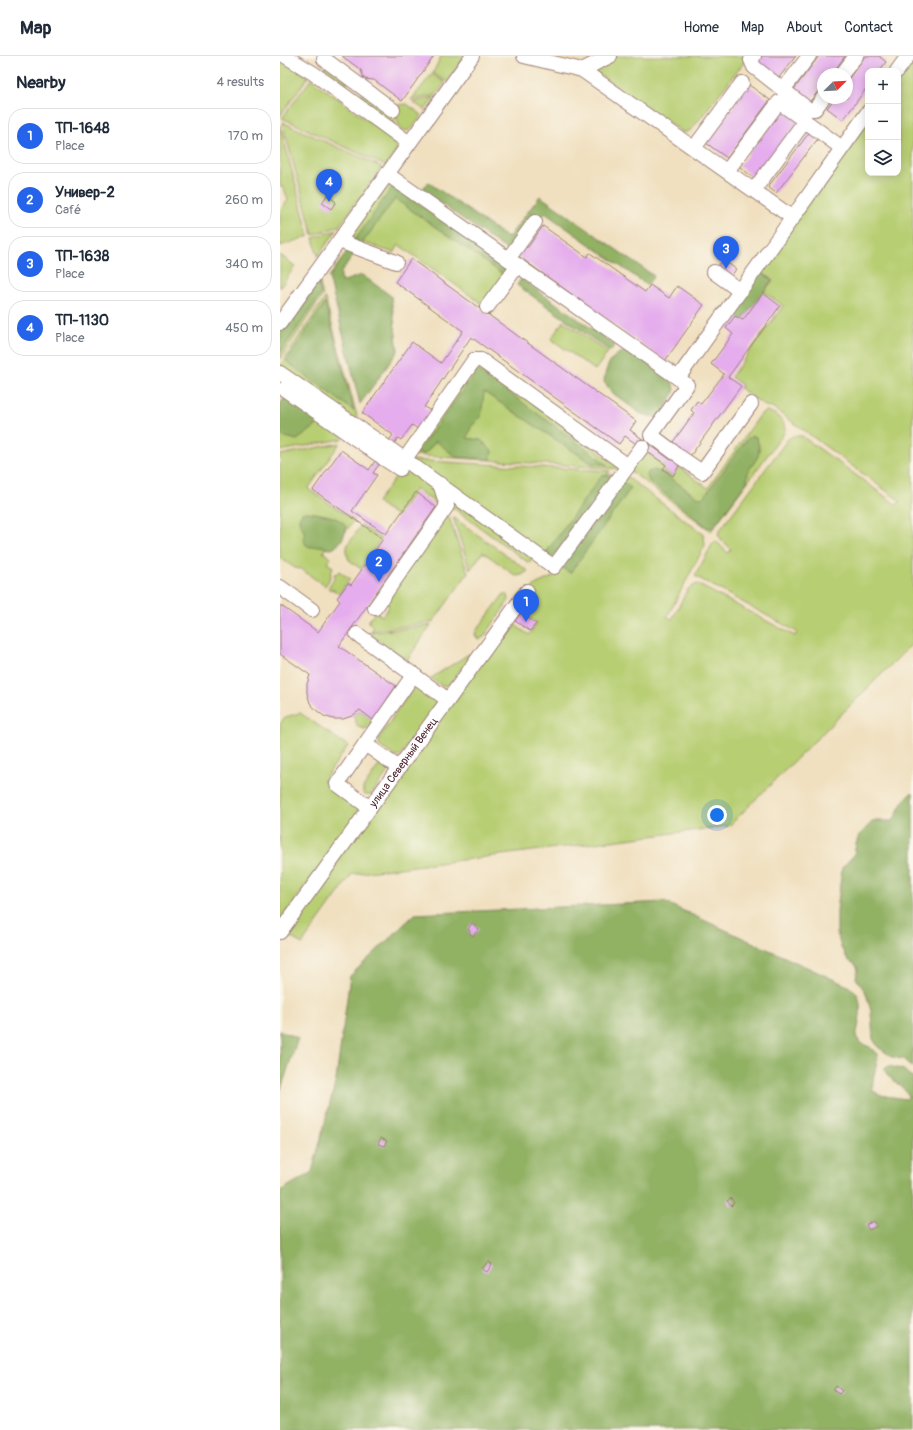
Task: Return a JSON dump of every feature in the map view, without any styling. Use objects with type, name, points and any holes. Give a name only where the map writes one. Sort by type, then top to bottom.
[{"type":"lane","points":[[285,56],[313,73],[410,143]]},
{"type":"lane","points":[[280,323],[472,56]]},
{"type":"lane","points":[[524,56],[582,70],[793,218]]},
{"type":"lane","points":[[582,70],[610,56]]},
{"type":"lane","points":[[754,56],[751,60],[754,67],[808,109],[814,109],[818,104]]},
{"type":"lane","points":[[783,90],[809,56]]},
{"type":"lane","points":[[847,68],[856,56]]},
{"type":"lane","points":[[899,68],[908,56]]},
{"type":"lane","points":[[313,73],[325,57],[393,110]]},
{"type":"lane","points":[[694,148],[742,83]]},
{"type":"lane","points":[[348,98],[358,84]]},
{"type":"lane","points":[[727,171],[779,102],[842,148]]},
{"type":"lane","points":[[678,378],[865,116]]},
{"type":"lane","points":[[754,190],[805,121]]},
{"type":"lane","points":[[387,174],[687,385],[651,435],[702,472],[751,404]]},
{"type":"lane","points":[[487,307],[535,222]]},
{"type":"lane","points":[[339,241],[396,262]]},
{"type":"lane","points":[[714,272],[740,291]]},
{"type":"lane","points":[[402,464],[474,360],[481,360],[628,466]]},
{"type":"lane","points":[[284,384],[402,464],[440,484],[554,568],[642,447]]},
{"type":"lane","points":[[375,608],[447,506],[440,484]]},
{"type":"lane","points":[[280,587],[312,610]]},
{"type":"lane","name":"улица Северный Венец","points":[[280,932],[526,591]]},
{"type":"lane","points":[[357,634],[448,700]]},
{"type":"lane","points":[[370,808],[337,784],[414,674]]},
{"type":"lane","points":[[365,744],[399,768]]},
{"type":"green space","points":[[441,56],[465,56],[446,82],[433,73]]},
{"type":"green space","points":[[617,56],[749,56],[692,129],[684,133],[594,71],[608,60]]},
{"type":"green space","points":[[913,56],[913,643],[729,826],[352,874],[302,944],[283,933],[511,622],[529,635],[537,623],[523,613],[525,610],[523,602],[535,585],[552,577],[623,478],[627,477],[702,533],[704,537],[705,545],[667,617],[672,619],[688,589],[697,584],[795,636],[797,632],[695,576],[713,543],[716,541],[728,553],[731,549],[719,536],[718,534],[720,530],[788,439],[793,436],[802,436],[897,505],[900,501],[772,407],[765,406],[740,388],[742,385],[731,377],[783,306],[764,292],[773,280],[760,271],[865,123],[865,176],[901,176],[901,72]]},
{"type":"green space","points":[[280,57],[308,77],[280,116]]},
{"type":"green space","points":[[326,66],[348,82],[344,88],[321,71]]},
{"type":"green space","points":[[432,74],[445,83],[436,95],[411,100]]},
{"type":"green space","points":[[311,79],[394,140],[397,149],[386,166],[282,118]]},
{"type":"green space","points":[[362,93],[391,114],[396,126],[358,98]]},
{"type":"green space","points":[[435,97],[425,110],[413,102]]},
{"type":"green space","points":[[407,104],[422,115],[411,129],[405,131],[401,130],[394,112],[398,105]]},
{"type":"green space","points":[[282,122],[382,167],[339,226],[313,235]]},
{"type":"green space","points":[[280,125],[309,236],[280,246],[280,211],[288,200],[284,188],[280,186]]},
{"type":"green space","points":[[389,180],[513,268],[485,306],[399,245],[394,253],[346,237]]},
{"type":"green space","points":[[428,182],[508,238],[540,196],[654,276],[647,285],[545,213],[514,255],[422,190]]},
{"type":"green space","points":[[393,186],[509,268],[504,275],[395,199],[341,272],[341,282],[362,275],[391,296],[398,351],[360,404],[329,277]]},
{"type":"green space","points":[[337,230],[318,256],[313,238]]},
{"type":"green space","points":[[280,255],[295,266],[280,288]]},
{"type":"green space","points":[[761,272],[772,280],[738,326],[728,318]]},
{"type":"green space","points":[[318,277],[323,295],[280,359],[280,330]]},
{"type":"green space","points":[[521,279],[615,345],[610,351],[517,285]]},
{"type":"green space","points":[[318,280],[321,294],[280,353],[280,335]]},
{"type":"green space","points":[[325,298],[357,416],[355,420],[280,367]]},
{"type":"green space","points":[[325,303],[354,411],[286,361]]},
{"type":"green space","points":[[563,321],[608,352],[595,370],[551,339]]},
{"type":"green space","points":[[622,352],[635,355],[672,382],[675,389],[673,395],[661,414],[654,417],[641,414],[614,394],[604,382],[608,364],[614,357]]},
{"type":"green space","points":[[480,365],[622,469],[410,455],[473,366]]},
{"type":"green space","points":[[478,370],[608,465],[591,463],[484,392],[481,417],[471,427],[467,438],[481,440],[492,451],[491,459],[456,457],[436,441],[425,454],[416,453]]},
{"type":"green space","points":[[286,396],[344,436],[342,439],[280,451],[280,404]]},
{"type":"green space","points":[[286,396],[320,421],[316,426],[297,440],[280,437],[280,405]]},
{"type":"green space","points":[[767,411],[781,419],[785,429],[784,433],[711,531],[629,470],[644,451],[665,466],[663,470],[673,476],[679,467],[708,488],[761,414]]},
{"type":"green space","points":[[752,436],[756,437],[759,445],[758,457],[750,470],[747,482],[712,528],[707,527],[649,481],[647,476],[648,472],[654,470],[663,473],[696,496],[702,498],[747,439]]},
{"type":"green space","points":[[340,443],[308,489],[354,520],[334,548],[326,548],[323,552],[331,558],[327,563],[333,567],[329,580],[325,586],[301,569],[295,568],[280,558],[280,455]]},
{"type":"green space","points":[[410,460],[610,471],[548,558]]},
{"type":"green space","points":[[405,464],[533,557],[529,563],[442,500],[438,505],[416,489],[397,516],[377,502]]},
{"type":"green space","points":[[602,475],[613,475],[552,559],[545,554]]},
{"type":"green space","points":[[623,482],[631,488],[570,573],[561,567]]},
{"type":"green space","points":[[307,512],[333,517],[345,525],[346,528],[344,535],[336,546],[330,549],[321,546],[312,547],[306,545],[304,540],[304,531],[299,518],[302,513]]},
{"type":"green space","points":[[445,514],[449,517],[468,573],[433,622],[371,631],[374,627],[368,622],[375,612],[382,616],[389,607],[385,599]]},
{"type":"green space","points":[[453,517],[528,571],[522,575],[516,576],[483,552],[470,570]]},
{"type":"green space","points":[[361,525],[381,539],[361,569],[349,560],[346,552],[348,544]]},
{"type":"green space","points":[[339,571],[350,579],[339,594],[328,588],[333,581],[335,573],[336,574]]},
{"type":"green space","points":[[504,594],[508,595],[509,600],[484,637],[478,639],[475,635],[476,631]]},
{"type":"green space","points":[[431,625],[407,660],[369,633]]},
{"type":"green space","points":[[469,654],[470,657],[450,684],[442,686],[431,678]]},
{"type":"green space","points":[[417,685],[435,694],[438,702],[400,756],[396,757],[379,746],[379,738],[412,689]]},
{"type":"green space","points":[[391,694],[395,697],[368,727],[365,729],[358,727],[353,715],[360,710],[373,720]]},
{"type":"green space","points":[[300,713],[348,746],[323,781],[356,803],[359,808],[359,813],[280,921],[280,724],[285,717]]},
{"type":"green space","points":[[382,763],[389,770],[371,795],[365,795],[363,793],[363,788]]},
{"type":"green space","points":[[913,792],[913,1068],[903,1059],[892,1057],[878,1047],[873,1039],[871,1011],[866,993],[856,978],[858,970],[856,965],[848,960],[841,947],[837,933],[837,911],[842,868],[854,855],[859,835],[873,821],[893,821],[903,802]]},
{"type":"green space","points":[[664,902],[848,986],[856,992],[860,1002],[860,1014],[856,1036],[860,1043],[870,1047],[878,1055],[873,1082],[873,1091],[880,1095],[906,1099],[909,1097],[906,1092],[887,1074],[884,1069],[889,1066],[904,1070],[913,1077],[913,1430],[280,1430],[280,1191],[312,1172],[336,1080],[350,976],[415,914]]},
{"type":"green space","points":[[280,1031],[298,1038],[280,1092]]},
{"type":"building","points":[[342,56],[434,56],[402,101],[374,80],[364,79],[361,70]]},
{"type":"building","points":[[758,56],[796,56],[777,80],[754,61]]},
{"type":"building","points":[[819,56],[845,56],[836,68],[817,68],[817,93],[808,104],[792,92]]},
{"type":"building","points":[[865,56],[880,56],[886,62],[881,68],[865,68],[865,90],[843,120],[827,108],[830,104],[853,104],[853,73]]},
{"type":"building","points":[[749,85],[770,100],[727,158],[706,143]]},
{"type":"building","points":[[783,109],[799,121],[755,179],[739,166]]},
{"type":"building","points":[[812,129],[820,136],[776,193],[768,187]]},
{"type":"building","points":[[327,195],[336,202],[331,209],[322,203]]},
{"type":"building","points":[[543,226],[587,257],[590,253],[645,292],[650,285],[669,298],[677,286],[704,305],[665,361],[514,253],[517,249],[528,247]]},
{"type":"building","points":[[411,259],[636,421],[630,430],[671,460],[677,451],[670,446],[694,413],[691,410],[697,401],[701,404],[724,374],[711,364],[733,334],[726,328],[735,316],[743,320],[763,293],[780,306],[728,377],[741,386],[688,459],[682,454],[676,463],[679,466],[673,476],[663,469],[666,465],[625,436],[619,444],[471,337],[424,407],[431,411],[418,429],[412,425],[401,440],[398,438],[373,473],[377,475],[352,511],[386,534],[416,492],[436,507],[339,646],[396,686],[373,720],[360,710],[352,716],[343,719],[333,719],[324,716],[310,703],[307,693],[307,684],[310,675],[280,654],[280,605],[318,632],[340,601],[337,598],[348,583],[351,585],[383,539],[313,490],[341,450],[369,470],[393,435],[362,413],[412,342],[441,363],[463,331],[395,282]]},
{"type":"building","points":[[723,260],[736,269],[730,278],[716,268]]},
{"type":"building","points":[[521,613],[536,624],[530,631],[515,621]]},
{"type":"building","points":[[472,923],[479,929],[473,936],[469,933],[470,931],[468,929]]},
{"type":"building","points":[[381,1138],[387,1141],[384,1146],[378,1144]]},
{"type":"building","points":[[731,1198],[734,1203],[731,1206],[727,1201]]},
{"type":"building","points":[[874,1221],[877,1226],[869,1230],[866,1225]]},
{"type":"building","points":[[488,1261],[492,1264],[487,1272],[482,1269]]},
{"type":"building","points":[[836,1386],[842,1391],[839,1394],[833,1390]]},
{"type":"place","name":"ТП-1130","points":[[329,202]]},
{"type":"place","name":"ТП-1638","points":[[726,269]]},
{"type":"place","name":"Универ-2","points":[[379,582]]},
{"type":"place","name":"ТП-1648","points":[[526,622]]}]
